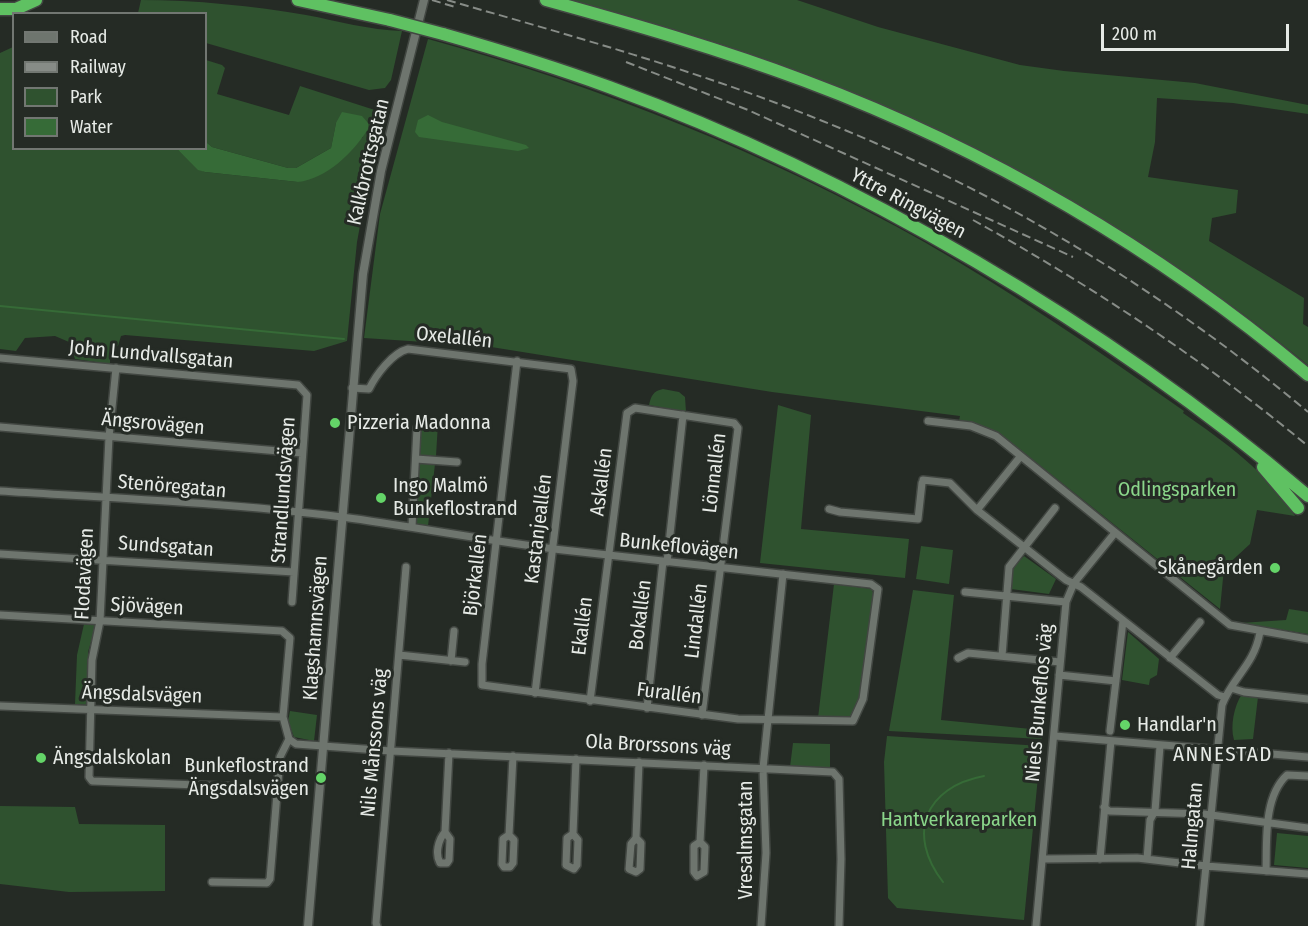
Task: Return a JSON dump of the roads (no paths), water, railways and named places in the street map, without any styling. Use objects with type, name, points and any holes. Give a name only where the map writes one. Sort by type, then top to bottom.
[{"type":"highway","points":[[285,0],[326,6]]},
{"type":"highway","points":[[298,0],[326,6]]},
{"type":"highway","points":[[546,0],[733,55],[807,81],[911,125],[979,158],[1052,198],[1154,260],[1244,324],[1308,375]]},
{"type":"highway","points":[[0,2],[32,2]]},
{"type":"highway","points":[[0,9],[12,9],[32,2]]},
{"type":"highway","name":"Yttre Ringvägen","points":[[326,6],[443,34],[610,87],[729,136],[828,183],[921,232],[1059,314],[1170,389],[1308,496]]},
{"type":"highway","points":[[1240,441],[1298,508]]},
{"type":"street","name":"Kalkbrottsgatan","points":[[358,333],[371,222],[424,0]]},
{"type":"street","name":"Klagshamnsvägen","points":[[308,926],[358,333]]},
{"type":"street","name":"Oxelallén","points":[[352,388],[369,389],[377,374],[402,350],[408,349],[571,369]]},
{"type":"street","name":"John Lundvallsgatan","points":[[0,358],[298,385]]},
{"type":"street","name":"Björkallén","points":[[482,685],[482,664],[517,361]]},
{"type":"street","name":"Flodavägen","points":[[116,368],[105,498],[100,621],[92,660],[88,772],[92,781],[277,788]]},
{"type":"street","name":"Kastanjeallén","points":[[535,693],[573,381],[571,369]]},
{"type":"street","name":"Strandlundsvägen","points":[[292,602],[307,395],[298,385]]},
{"type":"street","name":"Lönnallén","points":[[627,413],[635,408],[734,423],[738,428],[720,567]]},
{"type":"street","name":"Askallén","points":[[609,556],[627,413]]},
{"type":"street","name":"Bokallén","points":[[646,708],[683,415]]},
{"type":"street","points":[[928,421],[971,426],[996,436],[1114,534],[1230,625],[1308,639]]},
{"type":"street","name":"Ängsrovägen","points":[[0,428],[302,453]]},
{"type":"street","points":[[412,528],[417,428]]},
{"type":"street","points":[[977,510],[1020,457]]},
{"type":"street","points":[[416,459],[457,462]]},
{"type":"street","points":[[829,509],[918,519],[923,482],[950,483],[977,510],[1024,547],[1218,695],[1225,698]]},
{"type":"street","name":"Stenöregatan","points":[[0,491],[341,517]]},
{"type":"street","points":[[1002,656],[1009,567],[1055,508]]},
{"type":"street","name":"Bunkeflovägen","points":[[341,517],[553,549],[871,584],[878,589],[863,699],[854,721]]},
{"type":"street","name":"Niels Bunkeflos väg","points":[[1036,926],[1066,602],[1074,583],[1114,534]]},
{"type":"street","name":"Sundsgatan","points":[[0,554],[294,573]]},
{"type":"street","name":"Ekallén","points":[[591,701],[609,556]]},
{"type":"street","name":"Nils Månssons väg","points":[[376,924],[406,567]]},
{"type":"street","name":"Lindallén","points":[[702,715],[720,567]]},
{"type":"street","name":"Vresalmsgatan","points":[[762,926],[766,853],[763,768],[783,574]]},
{"type":"street","points":[[965,592],[1066,602]]},
{"type":"street","name":"Sjövägen","points":[[0,615],[282,631],[290,638],[283,717]]},
{"type":"street","points":[[1110,731],[1123,621]]},
{"type":"street","points":[[1170,658],[1200,622]]},
{"type":"street","points":[[451,661],[454,631]]},
{"type":"street","name":"Halmgatan","points":[[1200,926],[1210,814],[1225,698],[1255,654],[1260,632]]},
{"type":"street","points":[[958,658],[968,653],[1060,662]]},
{"type":"street","points":[[399,655],[465,662]]},
{"type":"street","points":[[1059,675],[1116,681]]},
{"type":"street","name":"Furallén","points":[[482,685],[702,715],[767,721],[854,721]]},
{"type":"street","points":[[1231,687],[1244,692],[1308,699]]},
{"type":"street","name":"Ängsdalsvägen","points":[[0,706],[283,717]]},
{"type":"street","points":[[212,882],[267,883],[270,879],[282,750],[289,739],[283,717]]},
{"type":"street","points":[[1055,736],[1308,757]]},
{"type":"street","name":"Ola Brorssons väg","points":[[289,739],[296,744],[324,747],[763,768],[837,774],[841,859],[839,926]]},
{"type":"street","points":[[1100,859],[1111,741]]},
{"type":"street","points":[[1147,860],[1150,820],[1155,811],[1160,746]]},
{"type":"street","points":[[445,832],[449,753]]},
{"type":"street","points":[[509,834],[513,756]]},
{"type":"street","points":[[573,834],[576,759]]},
{"type":"street","points":[[636,838],[639,762]]},
{"type":"street","points":[[700,842],[704,765]]},
{"type":"street","points":[[1266,871],[1268,816],[1283,779],[1292,774],[1308,776]]},
{"type":"street","points":[[1104,807],[1109,811],[1210,814],[1308,828]]},
{"type":"street","points":[[1043,858],[1147,860],[1308,874]]},
{"type":"water","points":[[342,112],[362,116],[368,123],[368,129],[355,147],[338,163],[319,176],[298,182],[205,172],[198,170],[178,150],[207,150],[207,143],[212,147],[288,168],[296,168],[331,148],[336,123]]},
{"type":"water","points":[[428,115],[442,122],[526,145],[529,148],[518,151],[419,137],[415,132],[418,120]]},
{"type":"waterway","points":[[0,306],[344,339]]},
{"type":"waterway","points":[[943,882],[932,864],[926,847],[924,830],[927,815],[935,802],[948,790],[984,776]]},
{"type":"railway","points":[[432,0],[455,7]]},
{"type":"railway","points":[[447,0],[635,55],[774,102],[886,148],[950,178],[1076,246],[1136,284],[1252,367],[1308,412]]},
{"type":"railway","points":[[626,62],[748,110],[1073,257]]},
{"type":"railway","points":[[973,220],[1103,297],[1145,325],[1269,414],[1308,446]]},
{"type":"place","name":"Pizzeria Madonna","points":[[335,423]]},
{"type":"place","name":"Ingo Malmö Bunkeflostrand","points":[[381,498]]},
{"type":"place","name":"Skånegården","points":[[1275,568]]},
{"type":"place","name":"Handlar'n","points":[[1125,725]]},
{"type":"place","name":"Ängsdalskolan","points":[[41,758]]},
{"type":"place","name":"Bunkeflostrand Ängsdalsvägen","points":[[321,778]]},
{"type":"district","name":"ANNESTAD","points":[[1223,755]]},
{"type":"park label","name":"Odlingsparken","points":[[1177,490]]},
{"type":"park label","name":"Hantverkareparken","points":[[959,820]]}]
